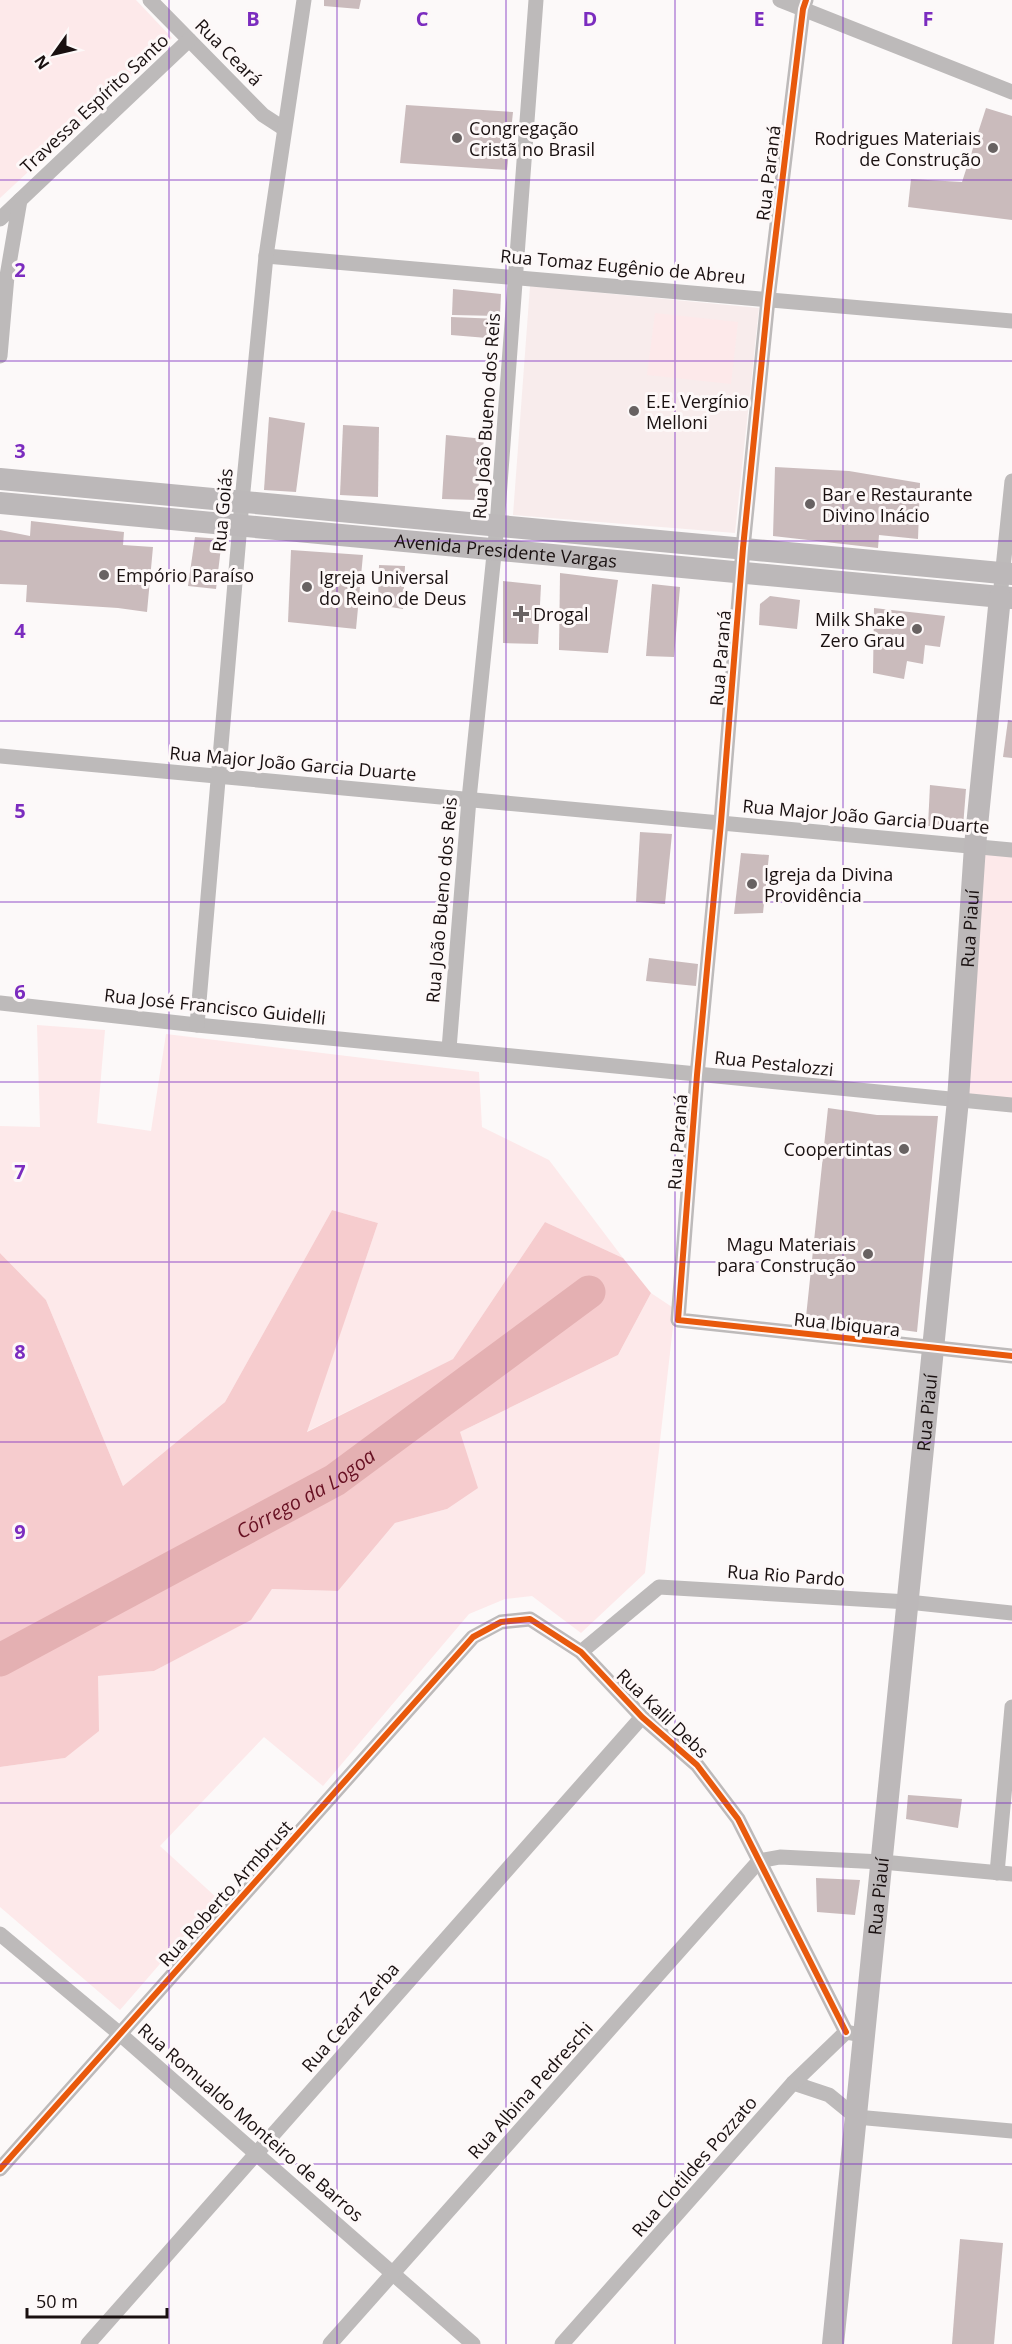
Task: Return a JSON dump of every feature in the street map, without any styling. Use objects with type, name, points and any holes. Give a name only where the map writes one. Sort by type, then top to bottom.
[{"type":"main road","name":"Avenida Presidente Vargas","points":[[0,479],[1007,574]]},
{"type":"main road","name":"Avenida Presidente Vargas","points":[[0,503],[1006,598]]},
{"type":"main road","name":"Rua Piauí","points":[[833,2344],[856,2117],[856,2034],[882,1862],[958,1100],[975,846],[1006,598]]},
{"type":"street","name":"Rua Ceará","points":[[150,0],[263,115],[284,128]]},
{"type":"street","name":"Rua Goiás","points":[[197,1025],[217,776],[266,256],[304,0]]},
{"type":"street","name":"Rua João Bueno dos Reis","points":[[449,1049],[469,798],[495,550],[536,0]]},
{"type":"street","points":[[780,0],[805,5],[1012,92]]},
{"type":"street","name":"Rua Paraná","points":[[678,1320],[743,548],[768,299],[805,5]]},
{"type":"street","name":"Travessa Espírito Santo","points":[[0,219],[189,40]]},
{"type":"street","points":[[0,356],[3,276],[20,200]]},
{"type":"street","name":"Rua Tomaz Eugênio de Abreu","points":[[266,256],[1012,321]]},
{"type":"street","name":"Rua Piauí","points":[[1006,598],[1012,481]]},
{"type":"street","name":"Rua Major João Garcia Duarte","points":[[0,756],[1012,850]]},
{"type":"street","name":"Rua José Francisco Guidelli","points":[[0,1003],[425,1047]]},
{"type":"street","name":"Rua Pestalozzi","points":[[425,1047],[1012,1105]]},
{"type":"street","name":"Rua Ibiquara","points":[[678,1320],[1012,1356]]},
{"type":"street","name":"Rua Rio Pardo","points":[[581,1652],[659,1587],[908,1602],[1012,1613]]},
{"type":"street","name":"Rua Kalil Debs","points":[[472,1637],[501,1622],[530,1619],[581,1652],[642,1717],[697,1765],[738,1819],[856,2034]]},
{"type":"street","name":"Rua Roberto Armbrust","points":[[0,2169],[472,1637]]},
{"type":"street","points":[[759,1861],[780,1857],[882,1862],[1005,1874],[1012,1707]]},
{"type":"street","name":"Rua Cezar Zerba","points":[[88,2344],[642,1717]]},
{"type":"street","name":"Rua Albina Pedreschi","points":[[330,2344],[759,1861]]},
{"type":"street","name":"Rua Romualdo Monteiro de Barros","points":[[0,1934],[120,2034],[255,2155],[394,2272],[473,2344]]},
{"type":"street","name":"Rua Clotildes Pozzato","points":[[562,2344],[793,2083],[856,2034]]},
{"type":"street","points":[[793,2083],[829,2095],[856,2117],[1012,2131]]},
{"type":"shaded area","points":[[0,0],[136,0],[172,38],[0,198]]},
{"type":"shaded area","name":"E.E. Vergínio Melloni","points":[[530,286],[759,308],[735,533],[513,515]]},
{"type":"shaded area","points":[[655,313],[738,322],[731,384],[647,375]]},
{"type":"shaded area","points":[[975,846],[1012,850],[1012,1105],[958,1100]]},
{"type":"shaded area","points":[[37,1025],[105,1030],[97,1123],[151,1131],[166,1034],[479,1072],[482,1127],[549,1160],[623,1258],[545,1222],[453,1359],[306,1432],[378,1223],[332,1210],[225,1402],[123,1486],[46,1300],[0,1253],[0,1126],[40,1127]]},
{"type":"shaded area","points":[[332,1210],[378,1223],[307,1432],[453,1359],[545,1222],[623,1258],[651,1293],[618,1355],[460,1432],[478,1488],[447,1509],[395,1523],[338,1591],[272,1589],[251,1620],[154,1671],[98,1676],[99,1731],[65,1758],[0,1767],[0,1253],[46,1300],[123,1486],[225,1402]]},
{"type":"shaded area","points":[[651,1293],[675,1309],[645,1573],[581,1633],[532,1596],[505,1599],[469,1614],[323,1786],[264,1737],[160,1846],[217,1898],[120,2010],[0,1907],[0,1767],[65,1758],[98,1676],[154,1671],[250,1620],[272,1589],[338,1591],[395,1523],[447,1509],[460,1432],[618,1355]]},
{"type":"building","points":[[324,0],[361,0],[359,9],[324,6]]},
{"type":"building","name":"Congregação Cristã no Brasil","points":[[406,105],[513,112],[507,170],[400,163]]},
{"type":"building","name":"Rodrigues Materiais de Construção","points":[[986,108],[1012,116],[1012,220],[908,207],[911,179],[962,182]]},
{"type":"building","points":[[453,289],[501,294],[500,316],[452,315]]},
{"type":"building","points":[[451,317],[499,319],[499,339],[451,335]]},
{"type":"building","points":[[269,417],[305,423],[296,492],[264,490]]},
{"type":"building","points":[[343,425],[379,427],[378,497],[340,495]]},
{"type":"building","points":[[446,435],[484,439],[477,500],[442,499]]},
{"type":"building","points":[[775,467],[849,471],[920,483],[918,539],[879,535],[878,548],[773,536]]},
{"type":"building","points":[[31,521],[124,532],[123,545],[153,547],[147,612],[26,602],[27,585],[0,584],[0,530],[30,536]]},
{"type":"building","points":[[195,537],[222,539],[216,589],[188,586]]},
{"type":"building","points":[[291,550],[363,555],[356,629],[288,622]]},
{"type":"building","points":[[379,565],[405,566],[403,609],[378,605]]},
{"type":"building","points":[[560,573],[618,580],[608,653],[559,650]]},
{"type":"building","name":"Drogal","points":[[503,581],[541,585],[538,644],[503,643]]},
{"type":"building","points":[[652,584],[680,587],[674,657],[646,656]]},
{"type":"building","points":[[770,596],[800,600],[797,629],[759,625],[760,604]]},
{"type":"building","points":[[874,608],[945,616],[940,647],[925,645],[923,664],[907,661],[904,679],[873,673]]},
{"type":"building","points":[[1008,720],[1012,721],[1012,758],[1003,757]]},
{"type":"building","points":[[930,785],[966,789],[963,827],[928,826]]},
{"type":"building","points":[[640,832],[672,834],[665,904],[636,902]]},
{"type":"building","name":"Igreja da Divina Providência","points":[[741,853],[769,855],[763,913],[734,914]]},
{"type":"building","points":[[649,958],[698,964],[696,986],[646,981]]},
{"type":"building","name":"Magu Materiais para Construção","points":[[828,1108],[877,1115],[938,1116],[917,1332],[806,1317]]},
{"type":"building","points":[[908,1795],[962,1799],[958,1828],[906,1819]]},
{"type":"building","points":[[816,1878],[860,1880],[855,1915],[817,1912]]},
{"type":"building","points":[[960,2239],[1003,2243],[994,2344],[952,2344]]},
{"type":"waterway","name":"Córrego da Logoa","points":[[0,1660],[335,1480],[589,1292]]},
{"type":"cycle path","points":[[806,0],[803,9],[768,299],[743,548],[678,1320],[1012,1356]]},
{"type":"cycle path","points":[[0,2169],[473,1637],[501,1622],[530,1619],[581,1652],[642,1717],[697,1765],[738,1819],[846,2032]]},
{"type":"place","name":"Congregação Cristã no Brasil","points":[[457,138]]},
{"type":"place","name":"Rodrigues Materiais de Construção","points":[[993,148]]},
{"type":"place","name":"E.E. Vergínio Melloni","points":[[634,411]]},
{"type":"place","name":"Bar e Restaurante Divino Inácio","points":[[810,504]]},
{"type":"place","name":"Empório Paraíso","points":[[104,575]]},
{"type":"place","name":"Igreja Universal do Reino de Deus","points":[[307,587]]},
{"type":"place","name":"Drogal","points":[[521,614]]},
{"type":"place","name":"Milk Shake Zero Grau","points":[[917,629]]},
{"type":"place","name":"Igreja da Divina Providência","points":[[752,884]]},
{"type":"place","name":"Coopertintas","points":[[904,1149]]},
{"type":"place","name":"Magu Materiais para Construção","points":[[868,1254]]}]
